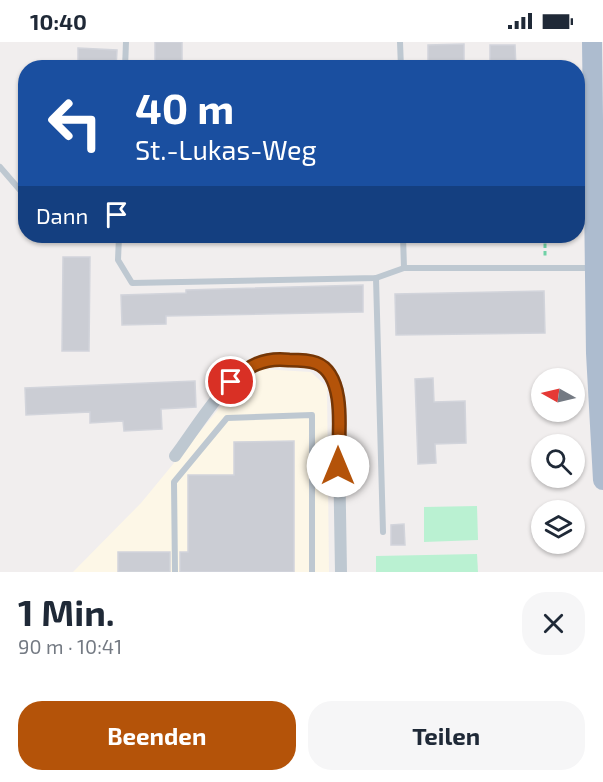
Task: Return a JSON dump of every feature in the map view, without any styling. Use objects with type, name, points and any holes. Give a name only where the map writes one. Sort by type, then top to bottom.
[{"type":"main road","points":[[592,42],[598,427],[603,480]]},
{"type":"street","points":[[175,456],[242,371],[262,360],[279,359],[315,362],[327,369],[338,390],[341,572]]},
{"type":"lane","points":[[125,60],[126,42]]},
{"type":"lane","points":[[400,42],[401,60]]},
{"type":"lane","points":[[0,167],[18,188]]},
{"type":"lane","points":[[119,243],[118,260],[132,283],[376,278],[404,268],[595,268]]},
{"type":"lane","points":[[403,243],[404,268]]},
{"type":"lane","points":[[376,278],[383,532]]},
{"type":"lane","points":[[175,572],[174,482],[227,418],[312,415],[312,572]]},
{"type":"lane","points":[[312,465],[338,466]]},
{"type":"path","points":[[545,243],[545,268]]},
{"type":"shaded area","points":[[262,369],[311,372],[327,387],[329,572],[73,572],[141,503],[235,389]]},
{"type":"green space","points":[[477,506],[478,540],[424,542],[424,507]]},
{"type":"green space","points":[[477,554],[478,572],[376,572],[376,556]]},
{"type":"building","points":[[155,42],[182,42],[182,60],[155,60]]},
{"type":"building","points":[[464,44],[464,60],[428,60],[428,45]]},
{"type":"building","points":[[490,45],[515,45],[516,60],[490,60]]},
{"type":"building","points":[[78,48],[117,50],[116,60],[78,60]]},
{"type":"building","points":[[63,257],[90,257],[89,351],[62,351]]},
{"type":"building","points":[[363,285],[363,312],[166,316],[166,324],[122,325],[121,295],[186,293],[186,290]]},
{"type":"building","points":[[544,291],[545,333],[396,335],[395,294]]},
{"type":"building","points":[[433,378],[434,402],[465,401],[466,443],[435,444],[436,463],[418,464],[415,379]]},
{"type":"building","points":[[195,381],[196,407],[161,409],[162,429],[124,431],[123,421],[90,423],[90,412],[26,415],[25,388]]},
{"type":"building","points":[[294,441],[294,572],[180,572],[180,552],[188,552],[188,475],[234,475],[234,442]]},
{"type":"building","points":[[404,524],[405,545],[391,545],[391,525]]},
{"type":"building","points":[[118,552],[170,552],[170,572],[118,572]]},
{"type":"route","points":[[231,382],[242,371],[262,360],[315,362],[327,369],[338,390],[338,466]]}]
